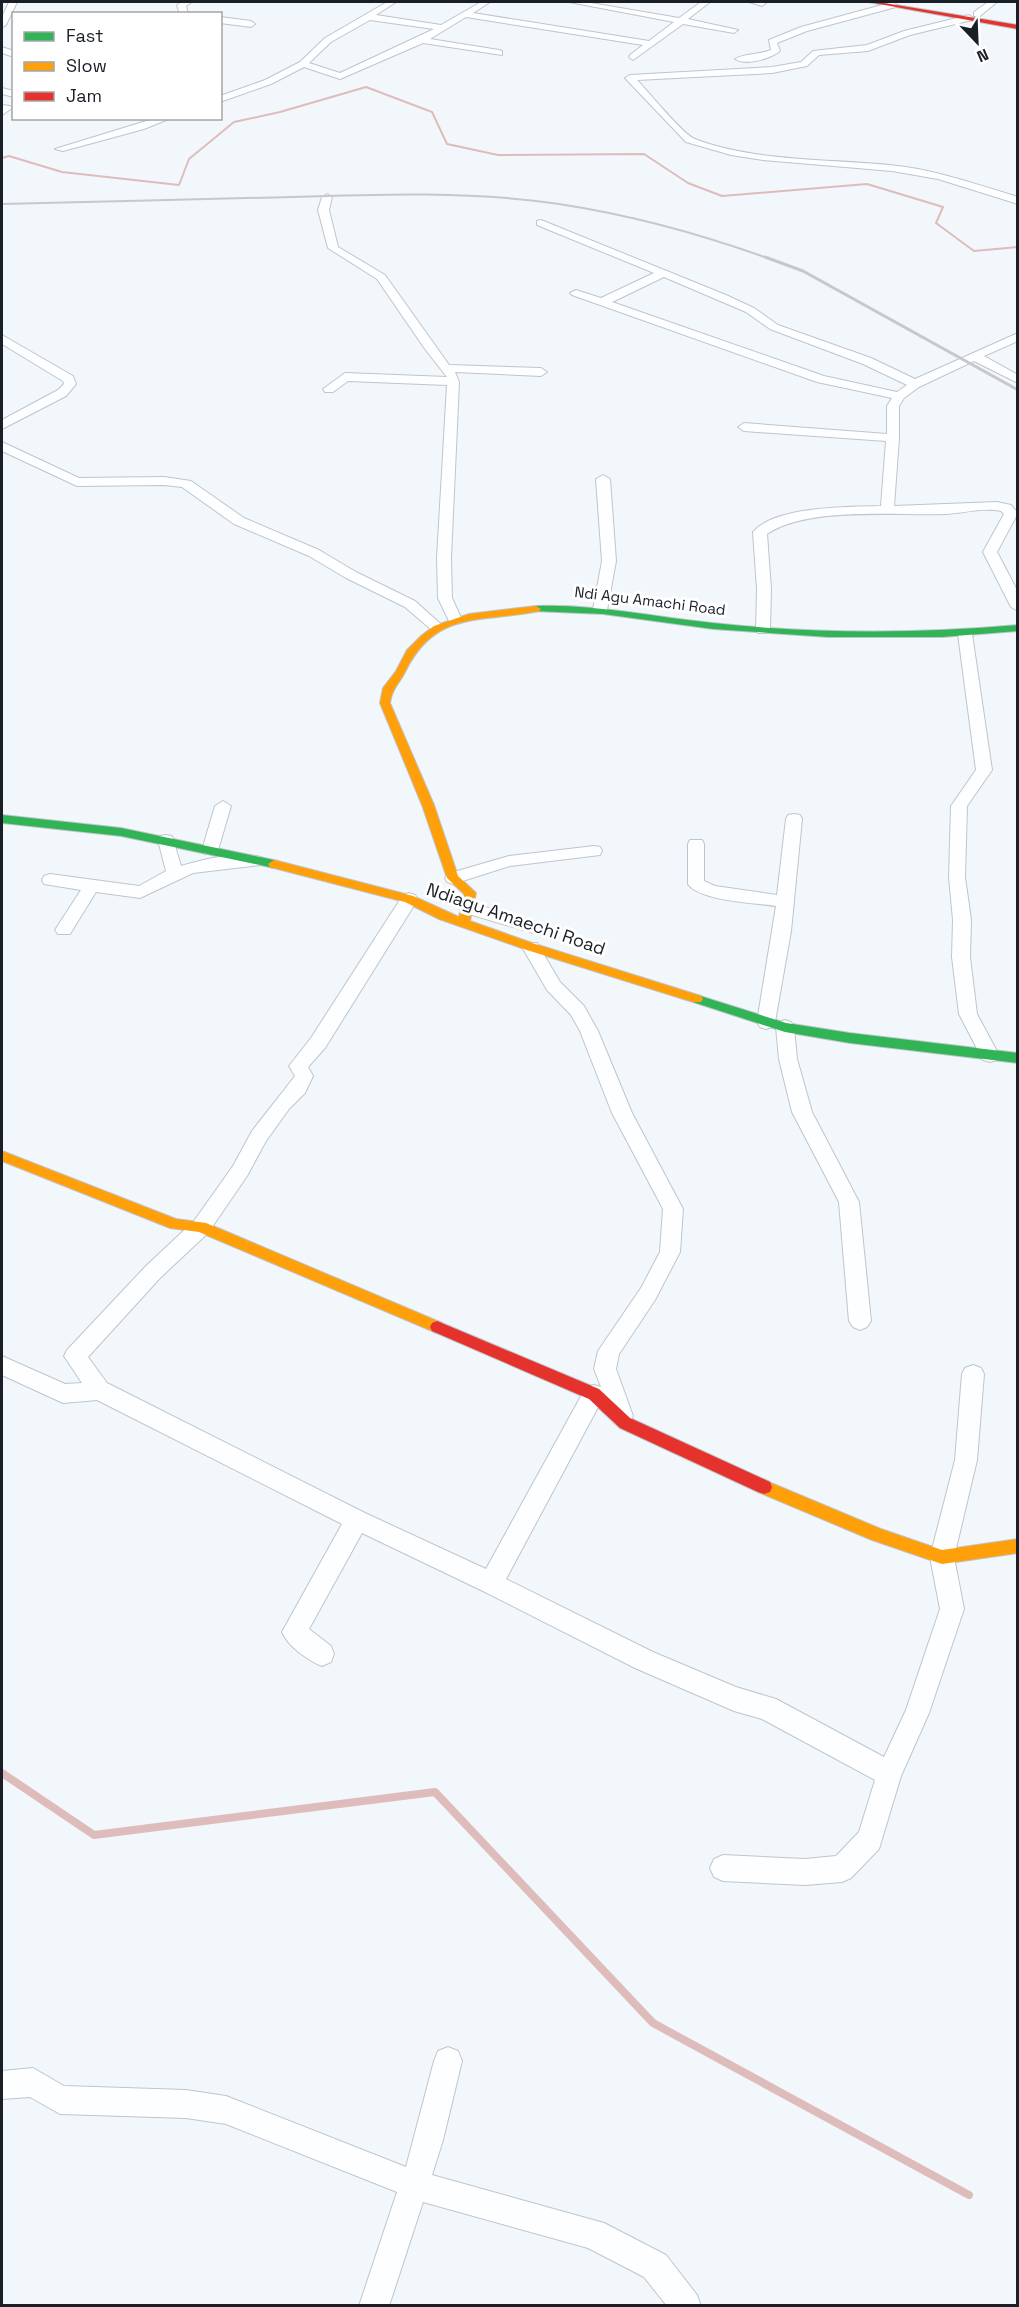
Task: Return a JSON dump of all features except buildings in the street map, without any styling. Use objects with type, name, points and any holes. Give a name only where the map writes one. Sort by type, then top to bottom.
[{"type":"street","points":[[2,25],[13,2]]},
{"type":"street","points":[[222,98],[268,82],[303,64],[328,40],[392,2]]},
{"type":"street","points":[[303,64],[340,76],[422,40],[486,2]]},
{"type":"street","points":[[573,2],[734,30]]},
{"type":"street","points":[[633,57],[648,43],[706,2]]},
{"type":"street","points":[[871,2],[897,3],[1017,21]]},
{"type":"street","points":[[993,2],[973,16],[908,33],[868,48],[816,53],[804,64],[772,70],[630,78],[689,140],[730,152],[762,157],[892,168],[940,176],[1017,201]]},
{"type":"street","points":[[726,59],[763,57],[776,51],[772,42],[789,33],[897,3]]},
{"type":"street","points":[[467,15],[648,43]]},
{"type":"street","points":[[973,16],[1017,27]]},
{"type":"street","points":[[370,17],[445,28]]},
{"type":"street","points":[[222,20],[251,24]]},
{"type":"street","points":[[422,40],[499,53]]},
{"type":"street","points":[[60,149],[99,136],[137,129],[162,120]]},
{"type":"street","points":[[327,197],[322,209],[329,226],[333,248],[381,277],[429,347],[453,377],[444,558],[445,598],[455,620]]},
{"type":"street","points":[[541,224],[664,273],[750,310],[774,327],[867,361],[915,384]]},
{"type":"street","points":[[602,302],[664,273]]},
{"type":"street","points":[[576,293],[821,379],[899,396]]},
{"type":"street","points":[[887,510],[893,438],[892,406],[899,396],[915,384],[1017,336]]},
{"type":"street","points":[[2,339],[69,379],[70,384],[62,393],[2,425]]},
{"type":"street","points":[[976,357],[1017,380]]},
{"type":"street","points":[[446,368],[541,372]]},
{"type":"street","points":[[329,390],[345,377],[453,382]]},
{"type":"street","points":[[744,427],[893,438]]},
{"type":"street","points":[[4,450],[77,482],[164,481],[186,484],[239,521],[314,553],[351,575],[410,604],[438,628]]},
{"type":"street","points":[[600,610],[607,590],[609,544],[603,479]]},
{"type":"street","points":[[763,630],[764,589],[760,532],[765,526],[793,518],[887,510],[997,506],[1006,508],[1011,513],[990,552],[1017,607]]},
{"type":"street","name":"Ndi Agu Amachi Road","points":[[466,915],[470,893],[453,878],[428,805],[384,703],[386,688],[399,674],[410,652],[425,636],[438,628],[455,620],[487,613],[557,608],[600,610],[712,626],[850,636],[965,634],[1017,628]]},
{"type":"street","points":[[965,634],[984,770],[959,806],[957,877],[962,920],[961,957],[968,1014],[990,1055]]},
{"type":"street","points":[[210,850],[222,806]]},
{"type":"street","name":"Ndiagu Amaechi Road","points":[[2,819],[122,832],[166,840],[263,861],[466,915]]},
{"type":"street","points":[[794,819],[775,1024],[788,1059],[802,1112],[849,1202],[860,1321]]},
{"type":"street","points":[[166,840],[175,873]]},
{"type":"street","points":[[696,844],[696,884],[711,891],[785,902]]},
{"type":"street","points":[[453,878],[509,861],[594,851]]},
{"type":"street","points":[[50,880],[91,887],[138,900],[175,873],[229,861],[263,861]]},
{"type":"street","points":[[64,930],[91,887]]},
{"type":"street","points":[[409,899],[318,1043],[301,1060],[298,1066],[304,1076],[298,1088],[282,1104],[259,1136],[240,1171],[201,1227],[153,1272],[75,1356],[99,1390],[357,1520],[491,1583],[644,1660],[734,1699],[767,1708],[888,1774]]},
{"type":"street","points":[[466,915],[535,938],[553,986],[578,1011],[589,1031],[622,1113],[673,1209],[670,1252],[648,1293],[609,1351],[605,1369],[625,1423]]},
{"type":"street","name":"Ndiagu Amaechi Road","points":[[535,938],[775,1024],[850,1038],[1017,1058]]},
{"type":"street","points":[[2,1156],[176,1224],[201,1227],[594,1394],[625,1423],[748,1480],[878,1534],[942,1557],[1017,1546]]},
{"type":"street","points":[[2,1365],[63,1394],[99,1390]]},
{"type":"street","points":[[723,1868],[805,1872],[842,1869],[870,1840],[888,1774],[917,1713],[952,1608],[942,1557],[966,1460],[973,1374]]},
{"type":"street","points":[[491,1583],[594,1394]]},
{"type":"street","points":[[322,1654],[294,1632],[357,1520]]},
{"type":"street","points":[[374,2306],[429,2140],[448,2061]]},
{"type":"street","points":[[2,2085],[33,2082],[60,2100],[186,2104],[226,2110],[415,2185],[593,2234],[655,2266],[686,2306]]},
{"type":"waterway","points":[[2,158],[9,156],[62,172],[179,185],[189,159],[234,122],[280,112],[366,87],[432,112],[447,144],[498,155],[644,154],[688,183],[722,196],[867,184],[943,207],[936,223],[974,251],[1018,247]]},
{"type":"waterway","points":[[2,1773],[94,1835],[435,1792],[653,2023],[969,2195]]},
{"type":"railway","points":[[2,204],[392,194],[493,197],[586,208],[718,241],[770,259]]},
{"type":"railway","points":[[765,257],[803,271],[1018,390]]},
{"type":"traffic: fast","points":[[536,609],[581,609],[713,626],[828,634],[942,634],[1018,628]]},
{"type":"traffic: fast","points":[[2,819],[121,832],[274,864]]},
{"type":"traffic: fast","points":[[697,999],[785,1027],[850,1038],[1018,1058]]},
{"type":"traffic: slow","points":[[464,923],[470,893],[453,878],[428,805],[385,703],[387,691],[412,650],[438,629],[469,617],[536,609]]},
{"type":"traffic: slow","points":[[274,864],[409,899],[443,916],[531,947],[697,999]]},
{"type":"traffic: slow","points":[[2,1156],[175,1224],[201,1227],[437,1327]]},
{"type":"traffic: slow","points":[[764,1487],[878,1535],[942,1557],[1018,1546]]},
{"type":"traffic: jam","points":[[871,2],[1018,27]]},
{"type":"traffic: jam","points":[[437,1327],[594,1394],[625,1423],[764,1487]]}]
